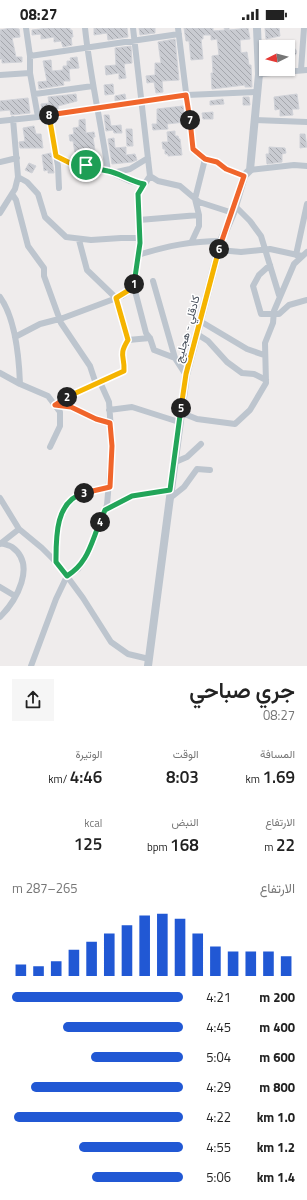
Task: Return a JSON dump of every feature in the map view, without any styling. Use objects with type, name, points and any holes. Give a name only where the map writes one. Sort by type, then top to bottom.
[{"type":"street","points":[[26,28],[30,56],[30,73],[38,117]]},
{"type":"street","points":[[85,28],[92,86],[98,107],[108,171]]},
{"type":"street","points":[[133,28],[150,176],[138,194],[139,238],[134,287],[146,333],[150,338],[154,350],[175,358]]},
{"type":"street","points":[[257,28],[259,74],[256,92],[250,170],[294,164],[307,166]]},
{"type":"street","points":[[304,28],[304,70]]},
{"type":"street","points":[[30,56],[135,41],[178,31],[193,149],[205,159],[217,162],[226,169],[244,176]]},
{"type":"street","points":[[0,75],[30,73]]},
{"type":"street","points":[[35,94],[92,86]]},
{"type":"street","points":[[0,121],[38,117],[186,95],[256,92]]},
{"type":"street","points":[[49,115],[56,156],[59,188]]},
{"type":"street","points":[[0,213],[12,194],[18,177],[13,119]]},
{"type":"street","points":[[255,120],[307,122]]},
{"type":"street","points":[[56,156],[70,163],[86,165],[95,170],[118,172],[130,169],[148,158]]},
{"type":"street","points":[[0,162],[17,158]]},
{"type":"street","points":[[192,241],[199,226],[199,214],[195,199],[205,159]]},
{"type":"street","name":"كادقلي - هجليج","points":[[148,663],[173,463],[186,374],[221,241],[234,209],[244,176],[250,170]]},
{"type":"street","points":[[108,171],[130,181],[144,184]]},
{"type":"street","points":[[150,176],[158,181],[180,186],[195,199],[216,209],[234,209],[250,221],[257,231],[265,250],[279,294]]},
{"type":"street","points":[[18,177],[27,182],[40,199],[45,217],[66,237],[79,240],[139,238]]},
{"type":"street","points":[[12,194],[16,200],[28,246],[44,268],[44,276],[59,318],[90,366],[98,383],[108,398],[112,446],[110,487],[105,510],[85,559],[78,569],[67,576],[56,599],[31,666]]},
{"type":"street","points":[[109,410],[132,408],[180,418],[187,415],[197,419],[235,424],[250,410],[266,380],[264,355],[265,343],[273,323],[279,294],[289,278],[294,264],[302,255],[307,204]]},
{"type":"street","points":[[139,220],[199,214]]},
{"type":"street","points":[[55,405],[124,371],[122,349],[128,340],[116,298],[87,270],[79,240]]},
{"type":"street","points":[[138,255],[163,247],[192,241],[221,241]]},
{"type":"street","points":[[219,250],[241,252],[265,250],[302,255]]},
{"type":"street","points":[[270,265],[259,275],[253,286],[261,314],[279,314],[289,305],[307,300]]},
{"type":"street","points":[[153,281],[175,358],[186,374]]},
{"type":"street","points":[[15,337],[40,324],[116,298],[134,287]]},
{"type":"street","points":[[0,297],[5,304],[15,337],[20,384]]},
{"type":"street","points":[[200,321],[247,350],[264,355]]},
{"type":"street","points":[[197,334],[208,341],[227,362],[242,372],[254,374],[266,380]]},
{"type":"street","points":[[128,340],[150,338]]},
{"type":"street","points":[[0,373],[20,384],[48,396],[60,412],[60,426],[50,447]]},
{"type":"street","points":[[55,405],[71,407],[96,419],[110,423]]},
{"type":"street","points":[[173,463],[187,457],[201,444]]},
{"type":"street","points":[[105,510],[132,496],[169,495],[184,487],[197,469],[210,470]]},
{"type":"street","points":[[56,562],[58,524],[66,505],[80,494],[110,487]]},
{"type":"street","points":[[0,498],[19,528],[56,562],[67,576],[111,642],[128,654],[148,663]]},
{"type":"street","points":[[0,543],[19,528]]},
{"type":"street","points":[[0,543],[12,546],[20,558],[24,568],[22,581],[15,596],[0,617]]},
{"type":"street","points":[[0,587],[15,596]]},
{"type":"building","points":[[11,28],[19,29],[20,37],[12,38],[16,57],[22,57],[22,62],[2,63],[2,59],[0,59],[0,30]]},
{"type":"building","points":[[47,28],[70,28],[70,30],[72,30],[73,37],[71,37],[72,45],[63,47],[61,41],[54,42],[54,37],[41,39],[41,34],[32,35],[32,30]]},
{"type":"building","points":[[94,28],[127,28],[128,37],[108,40],[107,33],[94,35]]},
{"type":"building","points":[[139,28],[155,28],[155,33],[140,35]]},
{"type":"building","points":[[184,28],[213,28],[213,31],[225,30],[224,28],[229,28],[229,30],[248,28],[250,39],[240,40],[241,53],[247,52],[249,65],[251,65],[252,87],[245,87],[245,85],[212,89],[212,56],[219,55],[217,39],[211,40],[211,35],[203,35],[203,39],[201,39],[203,59],[191,60],[189,41],[186,41]]},
{"type":"building","points":[[265,28],[279,28],[280,36],[266,39]]},
{"type":"building","points":[[175,39],[179,80],[162,81],[163,92],[156,93],[154,82],[147,83],[146,76],[155,75],[155,63],[161,63],[158,42]]},
{"type":"building","points":[[131,46],[132,63],[124,64],[126,78],[119,79],[119,73],[106,75],[105,66],[116,65],[115,48]]},
{"type":"building","points":[[77,57],[79,68],[69,69],[70,81],[63,81],[64,85],[39,89],[38,82],[47,81],[43,61],[51,60],[52,71],[63,70],[63,66],[67,66],[67,61],[71,61],[70,58]]},
{"type":"building","points":[[113,84],[114,94],[105,95],[104,85]]},
{"type":"building","points":[[76,94],[77,101],[58,106],[58,109],[42,112],[41,104],[49,103],[48,97]]},
{"type":"building","points":[[125,94],[126,99],[115,101],[115,96]]},
{"type":"building","points":[[297,94],[299,109],[292,109],[293,115],[280,116],[280,109],[275,110],[274,97]]},
{"type":"building","points":[[243,97],[249,97],[250,105],[243,105]]},
{"type":"building","points":[[28,98],[30,113],[11,115],[10,110],[0,111],[0,101]]},
{"type":"building","points":[[223,99],[224,104],[210,105],[210,101]]},
{"type":"building","points":[[183,106],[185,122],[167,124],[168,129],[153,130],[152,124],[157,124],[157,109]]},
{"type":"building","points":[[213,112],[213,119],[203,119],[202,113]]},
{"type":"building","points":[[104,115],[109,115],[111,126],[121,125],[122,133],[114,133],[113,130],[106,131]]},
{"type":"building","points":[[85,119],[86,133],[94,132],[95,137],[93,137],[95,151],[75,153],[73,141],[70,141],[69,135],[74,134],[73,128],[79,127],[79,120]]},
{"type":"building","points":[[34,126],[36,134],[41,134],[43,148],[20,148],[19,142],[25,141],[23,128]]},
{"type":"building","points":[[126,129],[132,129],[133,146],[127,146]]},
{"type":"building","points":[[175,131],[175,136],[178,136],[180,139],[182,155],[168,156],[168,154],[165,154],[165,149],[163,149],[162,142],[168,142],[167,132]]},
{"type":"building","points":[[300,134],[305,134],[307,147],[300,148]]},
{"type":"building","points":[[114,138],[115,148],[126,147],[126,155],[135,154],[137,160],[112,164],[108,139]]},
{"type":"building","points":[[269,147],[285,148],[286,153],[282,154],[282,162],[267,164],[266,154],[269,154]]},
{"type":"building","points":[[51,153],[54,173],[48,173],[48,170],[44,171],[42,155]]},
{"type":"building","points":[[29,163],[36,166],[32,173],[25,170]]},
{"type":"route","points":[[186,95],[193,149],[205,159],[217,162],[226,169],[244,176],[233,213],[221,241],[186,374],[170,490],[132,496],[105,510],[85,559],[78,569],[67,576],[56,562],[58,524],[66,505],[80,494],[110,487],[112,446],[110,423],[96,419],[71,407],[55,405],[67,397],[124,371],[122,349],[128,340],[116,298],[122,296],[134,287],[140,243],[138,194],[144,184],[130,181],[108,171],[95,170],[86,165],[70,163],[56,156],[49,115],[186,95]]}]
